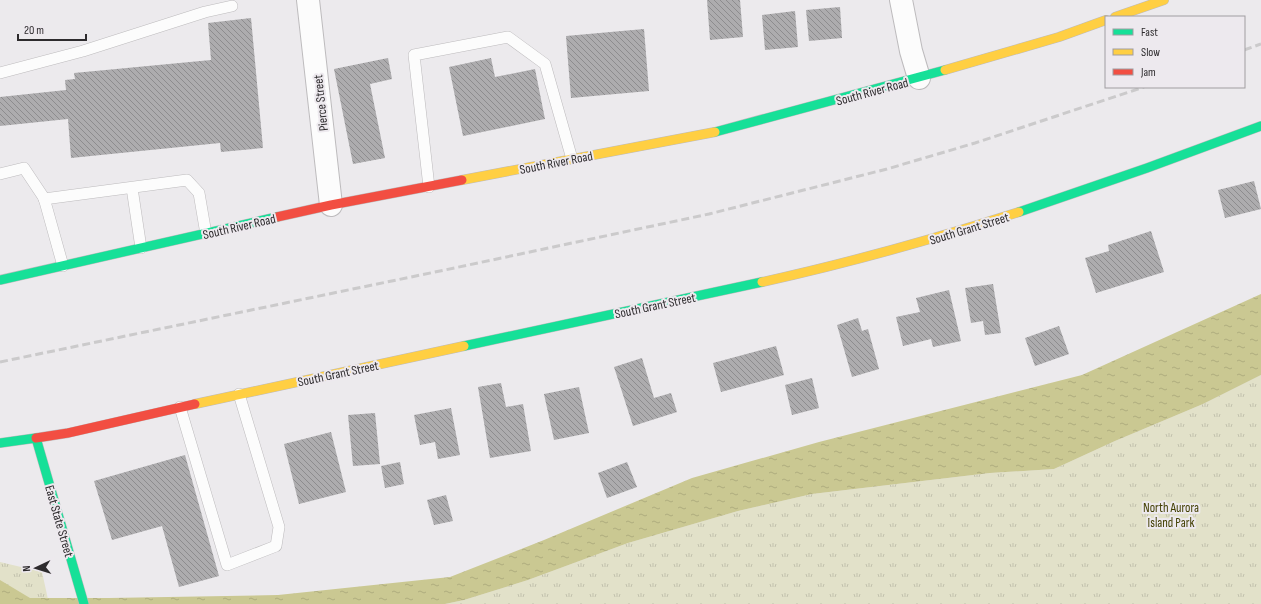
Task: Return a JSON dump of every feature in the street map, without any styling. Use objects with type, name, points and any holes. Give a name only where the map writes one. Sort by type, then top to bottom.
[{"type":"main road","points":[[1118,16],[1164,0]]},
{"type":"main road","name":"South River Road","points":[[0,280],[331,205],[719,131],[919,78],[1059,37],[1105,20]]},
{"type":"main road","name":"South Grant Street","points":[[0,443],[68,433],[239,394],[792,276],[849,262],[1010,216],[1179,157],[1261,126]]},
{"type":"main road","name":"East State Street","points":[[36,438],[84,604]]},
{"type":"street","name":"Pierce Street","points":[[308,0],[331,205]]},
{"type":"street","points":[[901,0],[911,51],[919,78]]},
{"type":"lane","points":[[0,73],[83,51],[205,12],[232,6]]},
{"type":"lane","points":[[428,187],[414,55],[508,37],[545,64],[572,159]]},
{"type":"lane","points":[[0,174],[24,168],[44,199],[63,266]]},
{"type":"lane","points":[[44,199],[187,180],[199,193],[206,234]]},
{"type":"lane","points":[[132,188],[142,248]]},
{"type":"lane","points":[[180,407],[227,565],[276,546],[279,527],[239,394]]},
{"type":"green space","name":"North Aurora Island Park","points":[[1261,375],[1261,604],[445,604],[464,600],[528,580],[628,543],[738,511],[812,494],[990,473],[1054,469],[1115,441],[1203,404]]},
{"type":"green space","points":[[0,562],[42,572],[49,604],[0,604]]},
{"type":"water","points":[[1261,294],[1261,375],[1203,404],[1115,441],[1054,469],[990,473],[812,494],[738,511],[628,543],[528,580],[464,600],[445,604],[0,604],[0,580],[30,598],[109,598],[278,595],[450,577],[544,540],[692,478],[819,442],[1082,375]]},
{"type":"building","points":[[707,0],[740,0],[743,37],[710,40]]},
{"type":"building","points":[[840,7],[842,38],[809,41],[806,10]]},
{"type":"building","points":[[795,11],[798,47],[765,50],[762,15]]},
{"type":"building","points":[[251,18],[263,148],[221,152],[220,143],[71,158],[68,119],[0,126],[0,97],[66,90],[65,80],[75,79],[74,73],[211,60],[208,23]]},
{"type":"building","points":[[644,29],[649,91],[571,98],[566,36]]},
{"type":"building","points":[[388,58],[392,79],[370,84],[385,158],[353,164],[334,69]]},
{"type":"building","points":[[491,58],[495,77],[535,69],[545,119],[463,136],[449,67]]},
{"type":"building","points":[[1254,181],[1261,209],[1225,218],[1218,190]]},
{"type":"building","points":[[1151,231],[1164,272],[1096,293],[1085,258],[1109,251],[1108,245]]},
{"type":"building","points":[[993,284],[1001,333],[985,335],[983,321],[971,323],[965,288]]},
{"type":"building","points":[[949,290],[961,341],[933,347],[931,339],[903,346],[896,317],[920,312],[916,298]]},
{"type":"building","points":[[858,318],[862,331],[868,329],[879,369],[852,377],[837,325]]},
{"type":"building","points":[[1059,326],[1069,354],[1035,366],[1025,338]]},
{"type":"building","points":[[776,346],[784,375],[721,392],[713,363]]},
{"type":"building","points":[[642,358],[654,398],[671,393],[677,412],[633,426],[614,367]]},
{"type":"building","points":[[812,378],[819,408],[792,415],[785,385]]},
{"type":"building","points":[[501,383],[506,407],[523,404],[531,451],[490,458],[478,387]]},
{"type":"building","points":[[579,387],[589,433],[554,440],[544,394]]},
{"type":"building","points":[[451,408],[460,455],[438,459],[435,442],[420,445],[414,415]]},
{"type":"building","points":[[375,413],[380,464],[353,466],[348,415]]},
{"type":"building","points":[[331,432],[346,492],[299,504],[284,444]]},
{"type":"building","points":[[185,455],[219,576],[179,587],[162,526],[112,540],[94,481]]},
{"type":"building","points":[[400,462],[404,484],[385,488],[381,466]]},
{"type":"building","points":[[627,462],[637,487],[607,498],[598,473]]},
{"type":"building","points":[[446,495],[453,521],[434,525],[427,500]]},
{"type":"railway","points":[[1245,50],[1261,44]]},
{"type":"railway","points":[[0,362],[709,214],[887,169],[975,143],[1141,88]]},
{"type":"traffic: fast","points":[[715,132],[945,70]]},
{"type":"traffic: fast","points":[[1019,212],[1147,168],[1261,126]]},
{"type":"traffic: fast","points":[[0,280],[277,217]]},
{"type":"traffic: fast","points":[[464,346],[762,282]]},
{"type":"traffic: fast","points":[[0,443],[36,438],[84,604]]},
{"type":"traffic: slow","points":[[1118,16],[1164,0]]},
{"type":"traffic: slow","points":[[945,70],[1059,37],[1105,20]]},
{"type":"traffic: slow","points":[[462,180],[715,132]]},
{"type":"traffic: slow","points":[[762,282],[891,250],[1019,212]]},
{"type":"traffic: slow","points":[[195,404],[464,346]]},
{"type":"traffic: jam","points":[[277,217],[462,180]]},
{"type":"traffic: jam","points":[[36,438],[68,433],[195,404]]}]
